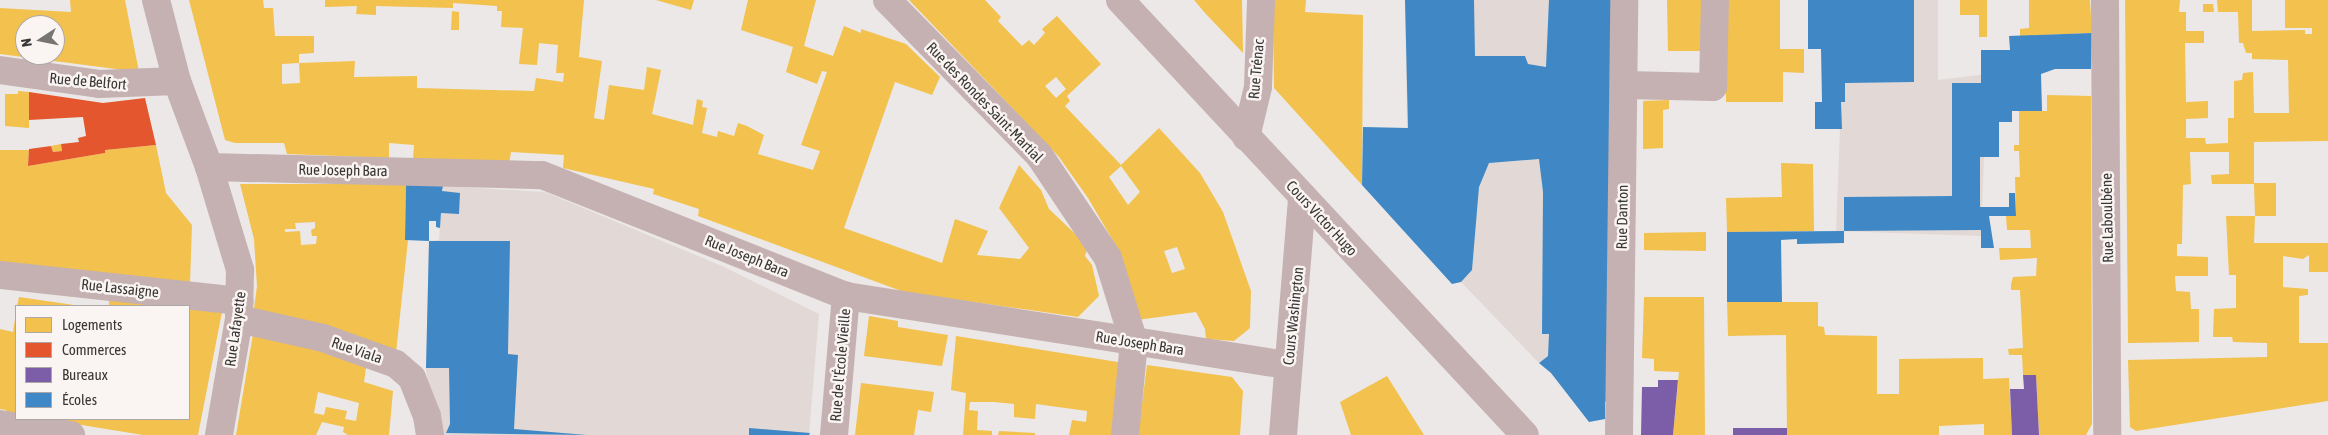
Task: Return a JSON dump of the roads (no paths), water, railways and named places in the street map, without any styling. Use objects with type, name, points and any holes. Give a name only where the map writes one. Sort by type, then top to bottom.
[{"type":"street","name":"Rue Lafayette","points":[[156,0],[177,81],[209,167],[240,270],[240,310],[219,435]]},
{"type":"street","name":"Rue des Rondes Saint-Martial","points":[[887,0],[1038,155],[1108,258],[1134,342],[1124,435]]},
{"type":"street","name":"Cours Victor Hugo","points":[[1120,0],[1526,435]]},
{"type":"street","name":"Rue Trénac","points":[[1246,137],[1258,87],[1261,0]]},
{"type":"street","name":"Rue Danton","points":[[1619,435],[1624,0]]},
{"type":"street","points":[[1624,85],[1713,87],[1715,0]]},
{"type":"street","name":"Rue Laboulbéne","points":[[2105,0],[2107,435]]},
{"type":"street","name":"Rue de Belfort","points":[[0,70],[99,84],[177,81]]},
{"type":"street","name":"Rue Joseph Bara","points":[[209,167],[542,175],[846,296],[1287,365]]},
{"type":"street","name":"Cours Washington","points":[[1283,435],[1287,365],[1302,197]]},
{"type":"street","name":"Rue Lassaigne","points":[[0,275],[240,310]]},
{"type":"street","name":"Rue de l'École Vieille","points":[[834,435],[846,296]]},
{"type":"street","name":"Rue Viala","points":[[240,310],[396,364],[412,378],[427,416],[430,435]]},
{"type":"street","points":[[0,424],[71,435]]}]
